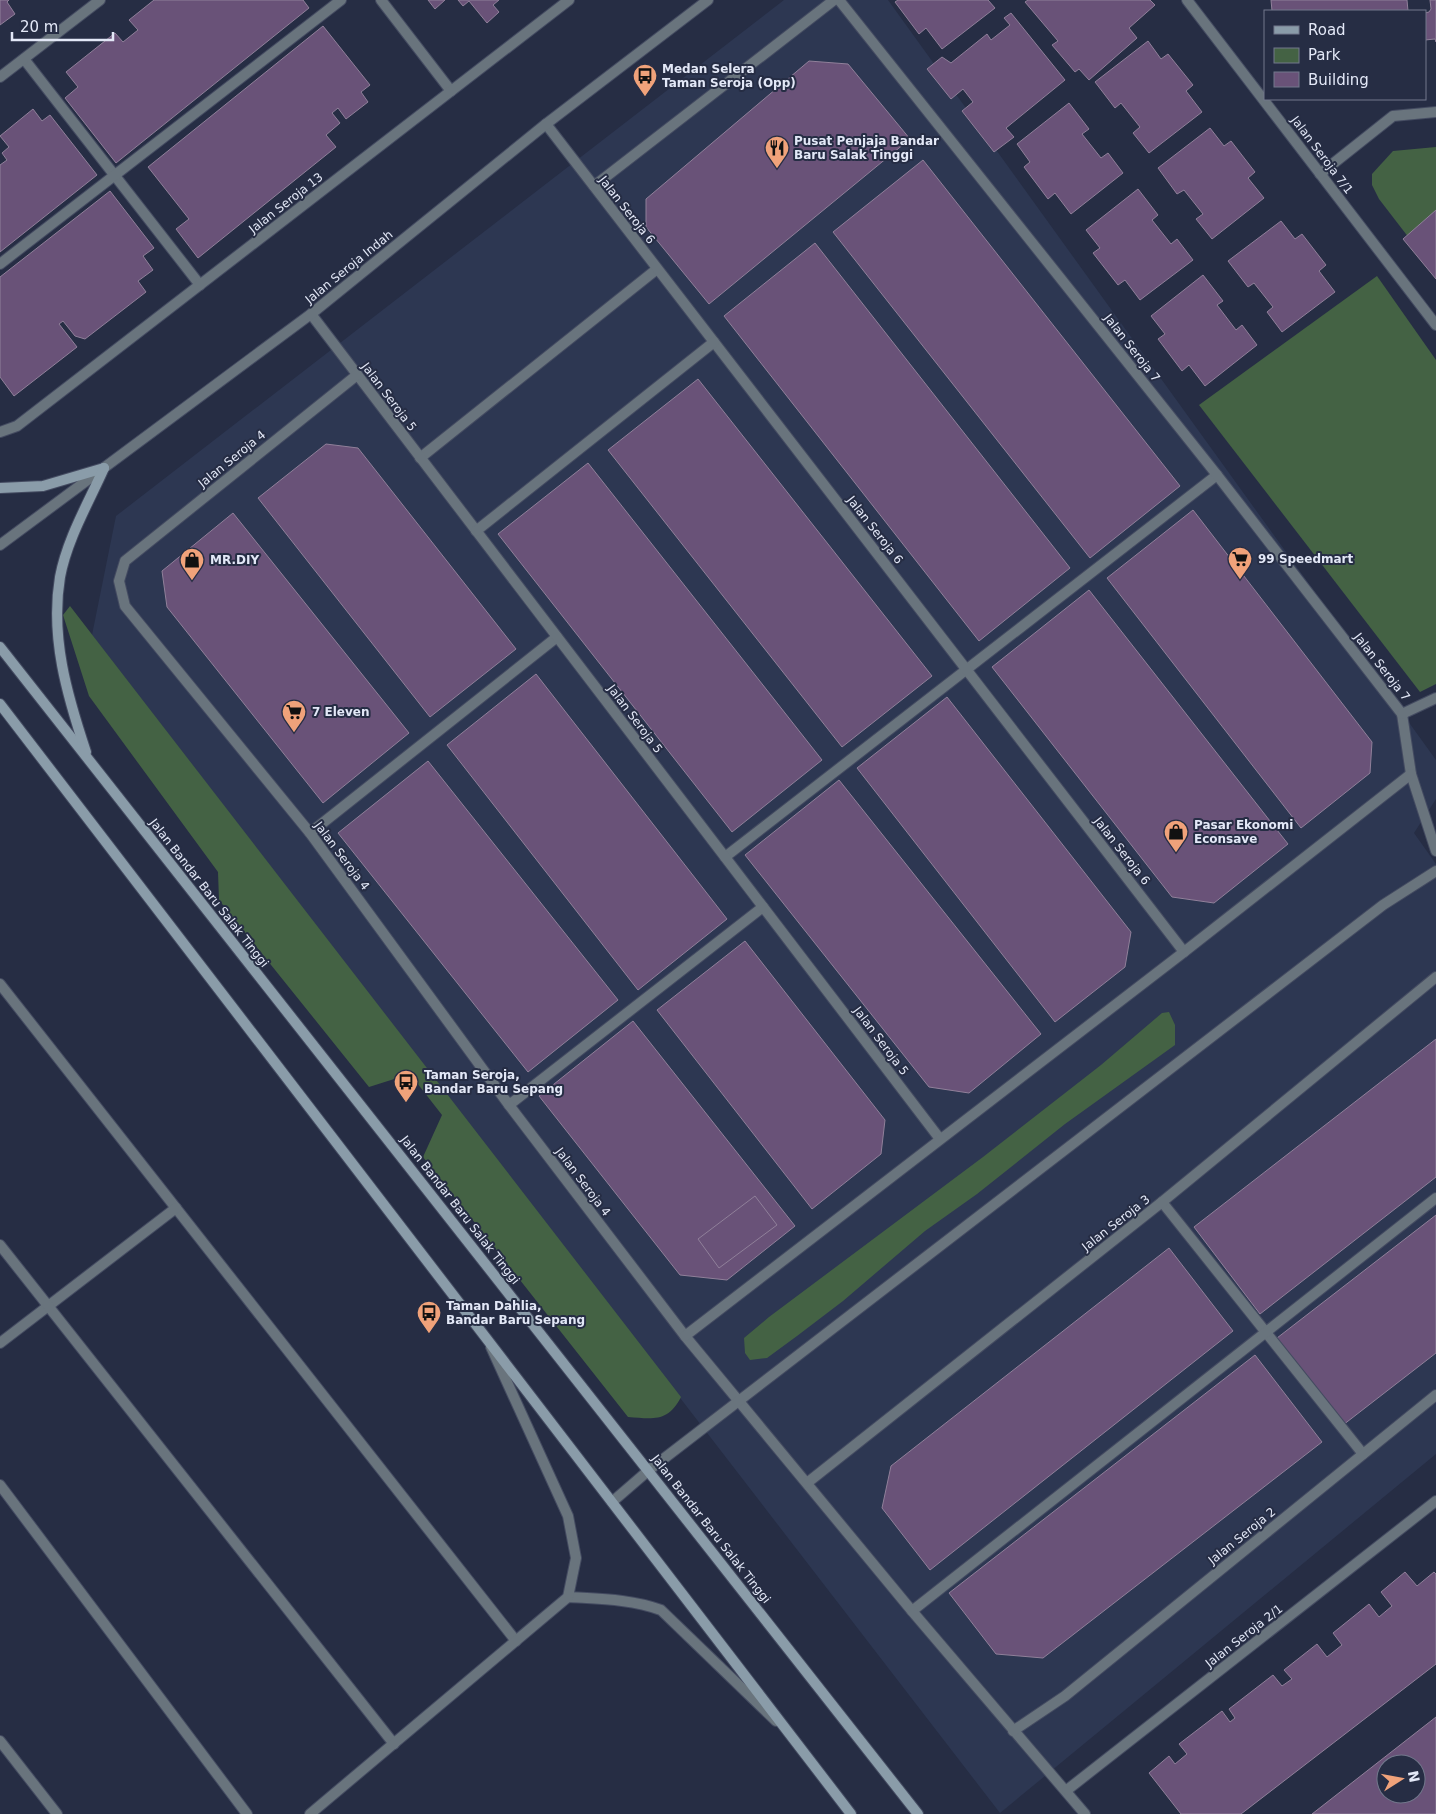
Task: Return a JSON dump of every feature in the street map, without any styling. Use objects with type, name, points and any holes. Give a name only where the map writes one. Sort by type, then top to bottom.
[{"type":"main road","points":[[0,488],[43,486],[104,468]]},
{"type":"main road","points":[[88,759],[69,700],[61,661],[56,613],[61,575],[74,536],[104,468]]},
{"type":"main road","name":"Jalan Bandar Baru Salak Tinggi","points":[[0,647],[918,1814]]},
{"type":"main road","points":[[0,704],[851,1814]]},
{"type":"street","points":[[0,77],[100,0]]},
{"type":"street","points":[[0,264],[341,0]]},
{"type":"street","points":[[381,0],[452,92]]},
{"type":"street","name":"Jalan Seroja 13","points":[[0,432],[17,426],[569,0]]},
{"type":"street","name":"Jalan Seroja Indah","points":[[0,545],[311,314],[546,124],[708,0]]},
{"type":"street","points":[[594,186],[834,0]]},
{"type":"street","name":"Jalan Seroja 7","points":[[839,0],[1217,475],[1402,714]]},
{"type":"street","name":"Jalan Seroja 7/1","points":[[1187,0],[1436,324]]},
{"type":"street","points":[[24,59],[200,285]]},
{"type":"street","points":[[1320,174],[1393,116],[1436,112]]},
{"type":"street","name":"Jalan Seroja 6","points":[[546,124],[1184,952]]},
{"type":"street","points":[[420,458],[657,269]]},
{"type":"street","name":"Jalan Seroja 5","points":[[311,314],[940,1139]]},
{"type":"street","points":[[476,531],[714,342]]},
{"type":"street","name":"Jalan Seroja 4","points":[[357,375],[125,560],[119,581],[125,606],[310,833],[509,1105],[685,1336],[912,1611],[1013,1731],[1067,1790],[1085,1814]]},
{"type":"street","points":[[725,857],[1217,475]]},
{"type":"street","points":[[310,833],[557,637]]},
{"type":"street","points":[[1436,698],[1402,714],[1411,774],[1436,851]]},
{"type":"street","points":[[685,1336],[1184,952],[1411,774]]},
{"type":"street","points":[[612,1502],[649,1470],[1383,905],[1436,871]]},
{"type":"street","points":[[509,1105],[763,907]]},
{"type":"street","name":"Jalan Seroja 3","points":[[807,1483],[1162,1202],[1436,976]]},
{"type":"street","points":[[0,984],[516,1641]]},
{"type":"street","points":[[912,1611],[1436,1198]]},
{"type":"street","points":[[1162,1202],[1363,1454]]},
{"type":"street","points":[[0,1344],[176,1208]]},
{"type":"street","points":[[0,1245],[394,1744]]},
{"type":"street","points":[[310,1814],[568,1597],[576,1558],[568,1516],[487,1340]]},
{"type":"street","name":"Jalan Seroja 2","points":[[1013,1731],[1065,1696],[1436,1395]]},
{"type":"street","points":[[0,1485],[247,1814]]},
{"type":"street","name":"Jalan Seroja 2/1","points":[[1067,1790],[1436,1501]]},
{"type":"street","points":[[568,1597],[620,1600],[646,1604],[661,1610],[792,1737]]},
{"type":"street","points":[[0,1741],[57,1814]]},
{"type":"shaded area","points":[[784,0],[888,0],[1436,760],[1436,799],[1414,833],[1436,864],[1436,1454],[1000,1813],[92,635],[116,516]]},
{"type":"green space","points":[[1436,147],[1436,273],[1379,199],[1372,185],[1372,174],[1393,151]]},
{"type":"green space","points":[[1377,276],[1436,360],[1436,684],[1420,692],[1199,405]]},
{"type":"green space","points":[[70,606],[681,1397],[671,1411],[665,1415],[653,1418],[628,1417],[423,1157],[442,1115],[410,1074],[369,1087],[219,900],[218,872],[89,696],[63,615]]},
{"type":"green space","points":[[1169,1012],[1175,1025],[1175,1045],[1065,1124],[977,1194],[925,1231],[843,1301],[797,1336],[767,1358],[750,1360],[745,1353],[744,1338],[769,1317],[983,1157],[1101,1065],[1162,1013]]},
{"type":"building","points":[[0,0],[9,0],[7,2],[15,14],[0,25]]},
{"type":"building","points":[[154,0],[303,0],[309,8],[116,163],[65,98],[78,87],[66,72],[115,33],[123,42],[138,30],[129,20]]},
{"type":"building","points":[[428,0],[445,0],[435,9]]},
{"type":"building","points":[[458,0],[499,0],[493,5],[499,12],[487,23],[469,1],[463,6]]},
{"type":"building","points":[[898,0],[988,0],[995,8],[942,49],[926,28],[919,34],[895,2]]},
{"type":"building","points":[[1028,0],[1150,0],[1155,5],[1129,28],[1137,38],[1089,80],[1079,69],[1075,72],[1052,45],[1058,41],[1025,2]]},
{"type":"building","points":[[1271,0],[1407,0],[1408,10],[1272,10]]},
{"type":"building","points":[[1430,0],[1436,0],[1436,42],[1435,39],[1426,40],[1426,13],[1431,9]]},
{"type":"building","points":[[1011,13],[1065,80],[1006,128],[1014,137],[994,152],[962,111],[973,102],[963,89],[951,99],[927,69],[942,57],[951,63],[987,34],[991,40],[1010,25],[1004,18]]},
{"type":"building","points":[[323,26],[370,85],[361,92],[368,102],[346,119],[338,108],[332,113],[340,123],[326,135],[336,147],[198,258],[176,229],[189,219],[148,167]]},
{"type":"building","points":[[1148,41],[1161,59],[1168,54],[1193,85],[1186,91],[1202,112],[1149,153],[1133,133],[1140,127],[1121,103],[1115,108],[1095,82]]},
{"type":"building","name":"Pusat Penjaja Bandar Baru Salak Tinggi","points":[[809,61],[848,64],[910,139],[709,304],[646,227],[646,199]]},
{"type":"building","points":[[1069,103],[1089,129],[1082,134],[1101,158],[1108,153],[1123,173],[1071,214],[1055,193],[1048,199],[1024,167],[1030,162],[1017,144]]},
{"type":"building","points":[[33,109],[42,121],[50,115],[97,175],[0,252],[0,165],[7,160],[2,153],[9,147],[0,136]]},
{"type":"building","points":[[1210,128],[1224,146],[1231,141],[1255,172],[1248,178],[1264,198],[1212,239],[1196,219],[1203,214],[1184,190],[1177,194],[1158,168]]},
{"type":"building","points":[[923,160],[1180,486],[1090,558],[833,232]]},
{"type":"building","points":[[1138,189],[1158,215],[1152,220],[1171,244],[1177,239],[1193,260],[1140,300],[1125,280],[1118,285],[1093,253],[1100,248],[1086,230]]},
{"type":"building","points":[[110,191],[154,248],[143,256],[153,270],[138,281],[146,292],[85,339],[75,336],[63,321],[59,324],[77,347],[14,396],[0,377],[0,277]]},
{"type":"building","points":[[1436,210],[1436,279],[1403,239]]},
{"type":"building","points":[[1281,221],[1295,239],[1302,234],[1326,265],[1319,271],[1335,292],[1282,332],[1267,312],[1273,307],[1254,283],[1248,287],[1228,261]]},
{"type":"building","points":[[815,243],[1070,568],[979,641],[724,316]]},
{"type":"building","points":[[1203,275],[1223,301],[1217,305],[1236,330],[1242,325],[1257,345],[1205,386],[1189,365],[1182,371],[1158,339],[1165,334],[1151,316]]},
{"type":"building","points":[[698,379],[932,676],[842,747],[608,450]]},
{"type":"building","points":[[326,444],[358,448],[516,649],[430,717],[258,498]]},
{"type":"building","points":[[588,463],[822,760],[732,832],[498,534]]},
{"type":"building","points":[[1193,510],[1372,742],[1370,773],[1301,828],[1107,578]]},
{"type":"building","points":[[233,513],[409,733],[323,803],[167,607],[162,571]]},
{"type":"building","points":[[1089,590],[1288,844],[1214,903],[1172,897],[992,667]]},
{"type":"building","points":[[536,674],[727,919],[638,990],[447,745]]},
{"type":"building","points":[[947,697],[1131,932],[1125,967],[1055,1022],[857,768]]},
{"type":"building","points":[[428,761],[618,1000],[528,1072],[338,833]]},
{"type":"building","points":[[839,780],[1041,1034],[969,1093],[929,1087],[745,855]]},
{"type":"building","points":[[745,941],[885,1120],[881,1154],[812,1209],[657,1010]]},
{"type":"building","points":[[633,1021],[795,1226],[727,1280],[680,1275],[539,1096]]},
{"type":"building","points":[[1436,1039],[1436,1177],[1260,1314],[1194,1227]]},
{"type":"building","points":[[755,1196],[777,1225],[719,1268],[698,1239]]},
{"type":"building","points":[[1436,1215],[1436,1353],[1343,1425],[1277,1338]]},
{"type":"building","points":[[1169,1248],[1233,1331],[930,1570],[882,1508],[891,1466]]},
{"type":"building","points":[[1255,1355],[1322,1442],[1043,1658],[996,1654],[949,1593]]},
{"type":"building","points":[[1405,1572],[1417,1586],[1434,1572],[1436,1574],[1436,1664],[1241,1814],[1181,1814],[1149,1773],[1169,1756],[1175,1764],[1187,1754],[1179,1744],[1222,1711],[1230,1722],[1235,1718],[1229,1709],[1273,1675],[1282,1686],[1292,1679],[1284,1670],[1317,1644],[1327,1657],[1342,1645],[1333,1633],[1369,1604],[1379,1617],[1392,1606],[1381,1592]]},
{"type":"building","points":[[1436,1717],[1436,1814],[1312,1814],[1376,1764],[1376,1804],[1426,1804],[1426,1754],[1389,1754]]},
{"type":"place","name":"Medan Selera Taman Seroja (Opp)","points":[[645,97]]},
{"type":"place","name":"Pusat Penjaja Bandar Baru Salak Tinggi","points":[[777,169]]},
{"type":"place","name":"99 Speedmart","points":[[1240,580]]},
{"type":"place","name":"MR.DIY","points":[[192,581]]},
{"type":"place","name":"7 Eleven","points":[[294,733]]},
{"type":"place","name":"Pasar Ekonomi Econsave","points":[[1176,853]]},
{"type":"place","name":"Taman Seroja, Bandar Baru Sepang","points":[[406,1103]]},
{"type":"place","name":"Taman Dahlia, Bandar Baru Sepang","points":[[429,1334]]}]
